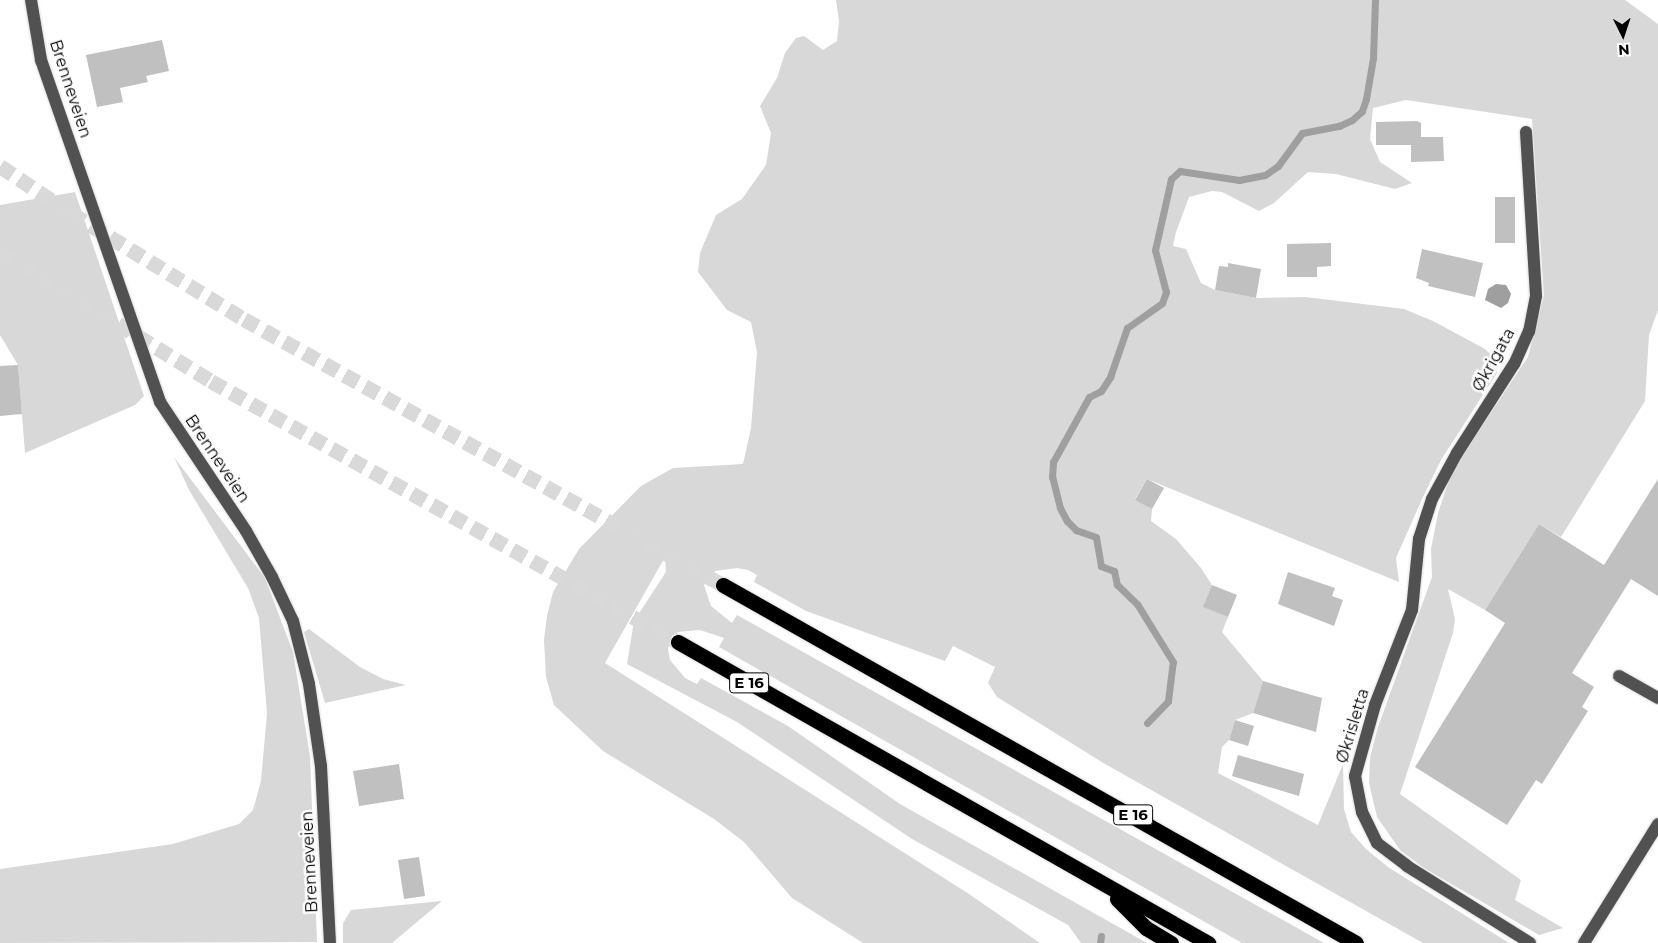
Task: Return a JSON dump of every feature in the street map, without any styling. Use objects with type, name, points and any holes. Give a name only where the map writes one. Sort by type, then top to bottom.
[{"type":"highway","name":"E 16","points":[[723,584],[1356,943]]},
{"type":"highway","name":"E 16","points":[[678,642],[1104,886],[1208,943]]},
{"type":"highway","name":"E 16","points":[[1104,886],[1146,928],[1171,943]]},
{"type":"street","name":"Brenneveien","points":[[31,0],[41,60],[160,402],[246,532],[272,577],[292,621],[309,684],[321,766],[330,943]]},
{"type":"street","name":"Økrigata","points":[[1417,557],[1418,539],[1432,500],[1457,453],[1514,364],[1529,332],[1536,296],[1526,132]]},
{"type":"street","name":"Økrisletta","points":[[1417,557],[1412,610],[1360,752],[1355,776],[1362,812],[1377,843],[1392,856],[1530,943]]},
{"type":"street","points":[[1619,676],[1658,698]]},
{"type":"street","points":[[1584,943],[1658,824]]},
{"type":"shaded area","points":[[836,0],[1625,0],[1658,24],[1658,310],[1649,335],[1645,401],[1561,537],[1539,524],[1485,610],[1448,589],[1455,619],[1453,633],[1400,794],[1521,880],[1515,900],[1563,928],[1539,935],[1424,868],[1400,850],[1377,817],[1369,783],[1370,757],[1378,727],[1432,577],[1431,549],[1438,513],[1452,471],[1528,357],[1544,295],[1532,119],[1406,100],[1373,108],[1370,139],[1380,162],[1412,183],[1395,189],[1336,174],[1308,172],[1274,203],[1259,211],[1222,192],[1212,191],[1189,197],[1176,232],[1173,246],[1186,249],[1201,283],[1215,290],[1256,298],[1305,297],[1404,309],[1433,321],[1485,349],[1498,361],[1497,373],[1441,460],[1422,499],[1396,558],[1399,582],[1147,479],[1135,499],[1152,509],[1151,521],[1176,539],[1201,568],[1212,585],[1204,607],[1228,617],[1222,632],[1263,681],[1253,713],[1235,720],[1229,740],[1222,747],[1218,773],[1318,825],[1343,764],[1344,809],[1351,832],[1366,849],[1388,867],[1509,943],[1423,943],[1105,764],[997,697],[988,683],[995,667],[953,646],[945,661],[806,611],[754,582],[757,575],[748,570],[737,568],[715,571],[704,585],[711,606],[732,623],[737,615],[1324,943],[1242,943],[719,647],[724,638],[700,630],[678,632],[672,636],[668,649],[670,660],[685,678],[697,684],[701,678],[788,726],[900,804],[1147,943],[1081,943],[1068,925],[912,839],[737,722],[627,664],[634,621],[666,572],[665,557],[605,663],[966,892],[1040,943],[863,943],[792,898],[744,842],[714,819],[603,751],[554,705],[546,677],[544,640],[547,616],[553,592],[579,549],[641,486],[673,468],[743,464],[751,428],[757,352],[751,322],[727,310],[698,272],[700,253],[716,215],[742,199],[766,165],[771,133],[760,106],[777,78],[785,53],[796,38],[804,36],[823,50],[837,41],[839,21]]},
{"type":"shaded area","points":[[75,192],[144,396],[135,405],[25,453],[18,365],[0,335],[0,205]]},
{"type":"shaded area","points":[[1496,284],[1506,285],[1511,294],[1508,303],[1501,308],[1485,300],[1488,289]]},
{"type":"shaded area","points":[[174,457],[265,578],[293,652],[310,756],[317,942],[0,943],[0,869],[173,844],[239,824],[253,810],[261,781],[267,713],[259,618],[248,588],[189,490]]},
{"type":"shaded area","points":[[309,629],[360,667],[383,679],[406,685],[325,703],[304,632]]},
{"type":"shaded area","points":[[442,901],[392,943],[343,943],[343,923],[351,910]]},
{"type":"building","points":[[162,40],[169,71],[146,76],[148,82],[120,88],[123,102],[97,107],[86,55]]},
{"type":"building","points":[[1417,121],[1421,123],[1421,137],[1443,137],[1444,161],[1411,162],[1411,145],[1376,145],[1376,122]]},
{"type":"building","points":[[1495,197],[1515,197],[1515,243],[1495,243]]},
{"type":"building","points":[[1331,243],[1331,266],[1317,267],[1317,277],[1287,277],[1287,244]]},
{"type":"building","points":[[1422,249],[1483,263],[1475,297],[1428,286],[1429,283],[1416,278]]},
{"type":"building","points":[[1228,263],[1261,269],[1256,298],[1215,290],[1219,266],[1228,267]]},
{"type":"building","points":[[18,365],[22,414],[0,416],[0,366]]},
{"type":"building","points":[[1147,479],[1164,488],[1152,509],[1135,500]]},
{"type":"building","points":[[1658,479],[1658,596],[1631,579],[1572,673],[1594,687],[1582,707],[1588,711],[1542,784],[1536,780],[1507,825],[1415,767],[1505,623],[1485,610],[1539,524],[1604,565]]},
{"type":"building","points":[[1288,572],[1335,588],[1332,596],[1343,600],[1334,626],[1278,604]]},
{"type":"building","points":[[1212,585],[1237,595],[1228,617],[1203,607]]},
{"type":"building","points":[[1263,681],[1322,698],[1316,732],[1253,713]]},
{"type":"building","points":[[1235,720],[1254,726],[1248,746],[1229,740]]},
{"type":"building","points":[[1238,755],[1304,774],[1299,796],[1232,776]]},
{"type":"building","points":[[399,764],[404,799],[359,806],[353,771]]},
{"type":"building","points":[[419,857],[425,896],[404,899],[398,860]]},
{"type":"waterway","points":[[1147,723],[1168,701],[1173,662],[1137,604],[1117,585],[1114,571],[1101,566],[1096,537],[1076,530],[1067,521],[1060,508],[1052,477],[1053,462],[1089,397],[1101,391],[1110,377],[1127,328],[1162,303],[1166,292],[1155,250],[1171,179],[1180,171],[1239,180],[1265,175],[1278,166],[1302,133],[1339,126],[1352,120],[1362,111],[1366,99],[1373,58],[1375,0]]},
{"type":"waterway","points":[[1100,943],[1101,936]]},
{"type":"tunnel","points":[[0,166],[71,213],[244,319],[723,585]]},
{"type":"tunnel","points":[[0,252],[211,381],[678,642]]}]
